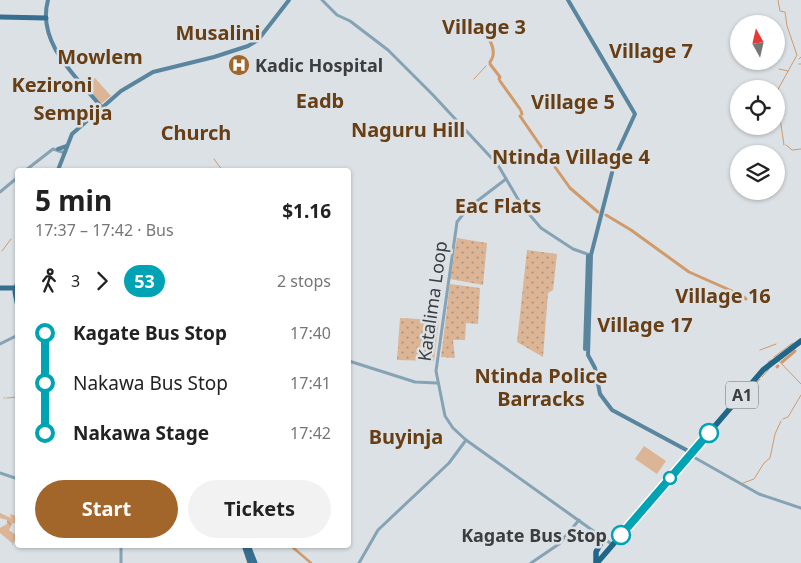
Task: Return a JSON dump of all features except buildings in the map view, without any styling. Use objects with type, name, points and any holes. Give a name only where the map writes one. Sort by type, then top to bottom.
[{"type":"highway","name":"A1","points":[[596,563],[763,370],[784,352],[801,341]]},
{"type":"highway","points":[[596,563],[596,552],[602,541],[600,535]]},
{"type":"main road","points":[[48,0],[46,18],[52,43],[103,109]]},
{"type":"main road","points":[[60,168],[75,132],[125,88],[141,78],[160,70],[227,54],[253,44],[289,0]]},
{"type":"main road","points":[[568,0],[634,114]]},
{"type":"main road","points":[[0,17],[46,18]]},
{"type":"main road","points":[[65,154],[74,131],[103,109]]},
{"type":"main road","points":[[590,254],[621,140],[634,114]]},
{"type":"main road","points":[[634,114],[614,152],[590,254],[586,354],[594,369],[601,399],[614,414],[691,454]]},
{"type":"main road","points":[[58,149],[67,146]]},
{"type":"main road","points":[[0,286],[15,286]]},
{"type":"main road","points":[[245,548],[250,563]]},
{"type":"main road","points":[[249,548],[254,563]]},
{"type":"street","points":[[322,0],[337,15],[352,23],[402,63],[498,165],[522,206],[545,232],[576,251],[590,254]]},
{"type":"street","points":[[28,168],[51,150],[58,149],[65,154]]},
{"type":"street","points":[[51,150],[65,154]]},
{"type":"street","name":"Katalima Loop","points":[[506,179],[468,208],[457,222],[437,360],[437,383],[445,416],[466,440],[613,545]]},
{"type":"street","points":[[0,192],[15,180]]},
{"type":"street","points":[[0,344],[15,336]]},
{"type":"street","points":[[351,362],[415,382],[437,383]]},
{"type":"street","points":[[359,563],[378,530],[448,463],[466,440]]},
{"type":"street","points":[[691,454],[759,494],[801,508]]},
{"type":"street","points":[[0,473],[15,477]]},
{"type":"street","points":[[530,563],[559,544],[579,520]]},
{"type":"street","points":[[121,548],[121,563]]},
{"type":"green space","points":[[95,78],[111,96],[101,104],[86,86]]},
{"type":"green space","points":[[457,238],[487,243],[483,285],[450,279]]},
{"type":"green space","points":[[527,250],[557,254],[553,290],[548,293],[543,357],[517,342]]},
{"type":"green space","points":[[450,284],[480,288],[478,324],[466,323],[465,340],[453,340],[455,358],[441,357]]},
{"type":"green space","points":[[400,318],[439,320],[434,361],[397,360]]},
{"type":"green space","points":[[644,446],[666,461],[657,474],[635,459]]},
{"type":"green space","points":[[0,513],[11,518],[10,514],[15,515],[15,523],[13,523],[9,530],[15,534],[12,546],[12,543],[0,533],[0,528],[7,524],[7,520],[0,518]]},
{"type":"waterway","points":[[778,0],[780,11],[785,12],[787,26],[797,55],[783,80]]},
{"type":"waterway","points":[[485,33],[493,51],[490,62]]},
{"type":"waterway","points":[[490,64],[500,77],[499,79]]},
{"type":"waterway","points":[[474,79],[486,66]]},
{"type":"waterway","points":[[784,70],[788,71]]},
{"type":"waterway","points":[[500,81],[520,109]]},
{"type":"waterway","points":[[520,116],[553,164]]},
{"type":"waterway","points":[[783,135],[784,145]]},
{"type":"waterway","points":[[786,145],[792,150],[801,149]]},
{"type":"waterway","points":[[214,159],[221,168]]},
{"type":"waterway","points":[[555,167],[570,188],[598,212]]},
{"type":"waterway","points":[[606,215],[631,230],[689,272],[746,299]]},
{"type":"waterway","points":[[2,251],[11,239]]},
{"type":"waterway","points":[[787,347],[793,343]]},
{"type":"waterway","points":[[760,350],[776,344]]},
{"type":"waterway","points":[[774,357],[786,348]]},
{"type":"waterway","points":[[782,362],[795,351]]},
{"type":"waterway","points":[[779,361],[801,384]]},
{"type":"waterway","points":[[762,377],[769,369]]},
{"type":"waterway","points":[[752,393],[756,389],[754,386],[760,379]]},
{"type":"waterway","points":[[748,397],[751,393]]},
{"type":"waterway","points":[[783,419],[788,417],[801,395]]},
{"type":"waterway","points":[[7,398],[15,397]]},
{"type":"waterway","points":[[743,483],[754,479],[764,463],[770,458],[775,434],[781,421]]},
{"type":"waterway","points":[[294,548],[311,563]]},
{"type":"bus line","name":"53","points":[[621,535],[709,433]]},
{"type":"place","name":"Kadic Hospital","points":[[239,65]]},
{"type":"place","name":"Kagate Bus Stop","points":[[621,535]]},
{"type":"district","name":"Village 3","points":[[484,26]]},
{"type":"district","name":"Musalini","points":[[218,32]]},
{"type":"district","name":"Village 7","points":[[651,50]]},
{"type":"district","name":"Mowlem","points":[[100,56]]},
{"type":"district","name":"Kezironi","points":[[52,84]]},
{"type":"district","name":"Eadb","points":[[320,100]]},
{"type":"district","name":"Village 5","points":[[573,101]]},
{"type":"district","name":"Sempija","points":[[73,112]]},
{"type":"district","name":"Naguru Hill","points":[[408,129]]},
{"type":"district","name":"Church","points":[[196,132]]},
{"type":"district","name":"Ntinda Village 4","points":[[571,156]]},
{"type":"district","name":"Eac Flats","points":[[498,205]]},
{"type":"district","name":"Village 16","points":[[723,295]]},
{"type":"district","name":"Village 17","points":[[645,324]]},
{"type":"district","name":"Ntinda Police Barracks","points":[[541,386]]},
{"type":"district","name":"Buyinja","points":[[406,436]]}]
